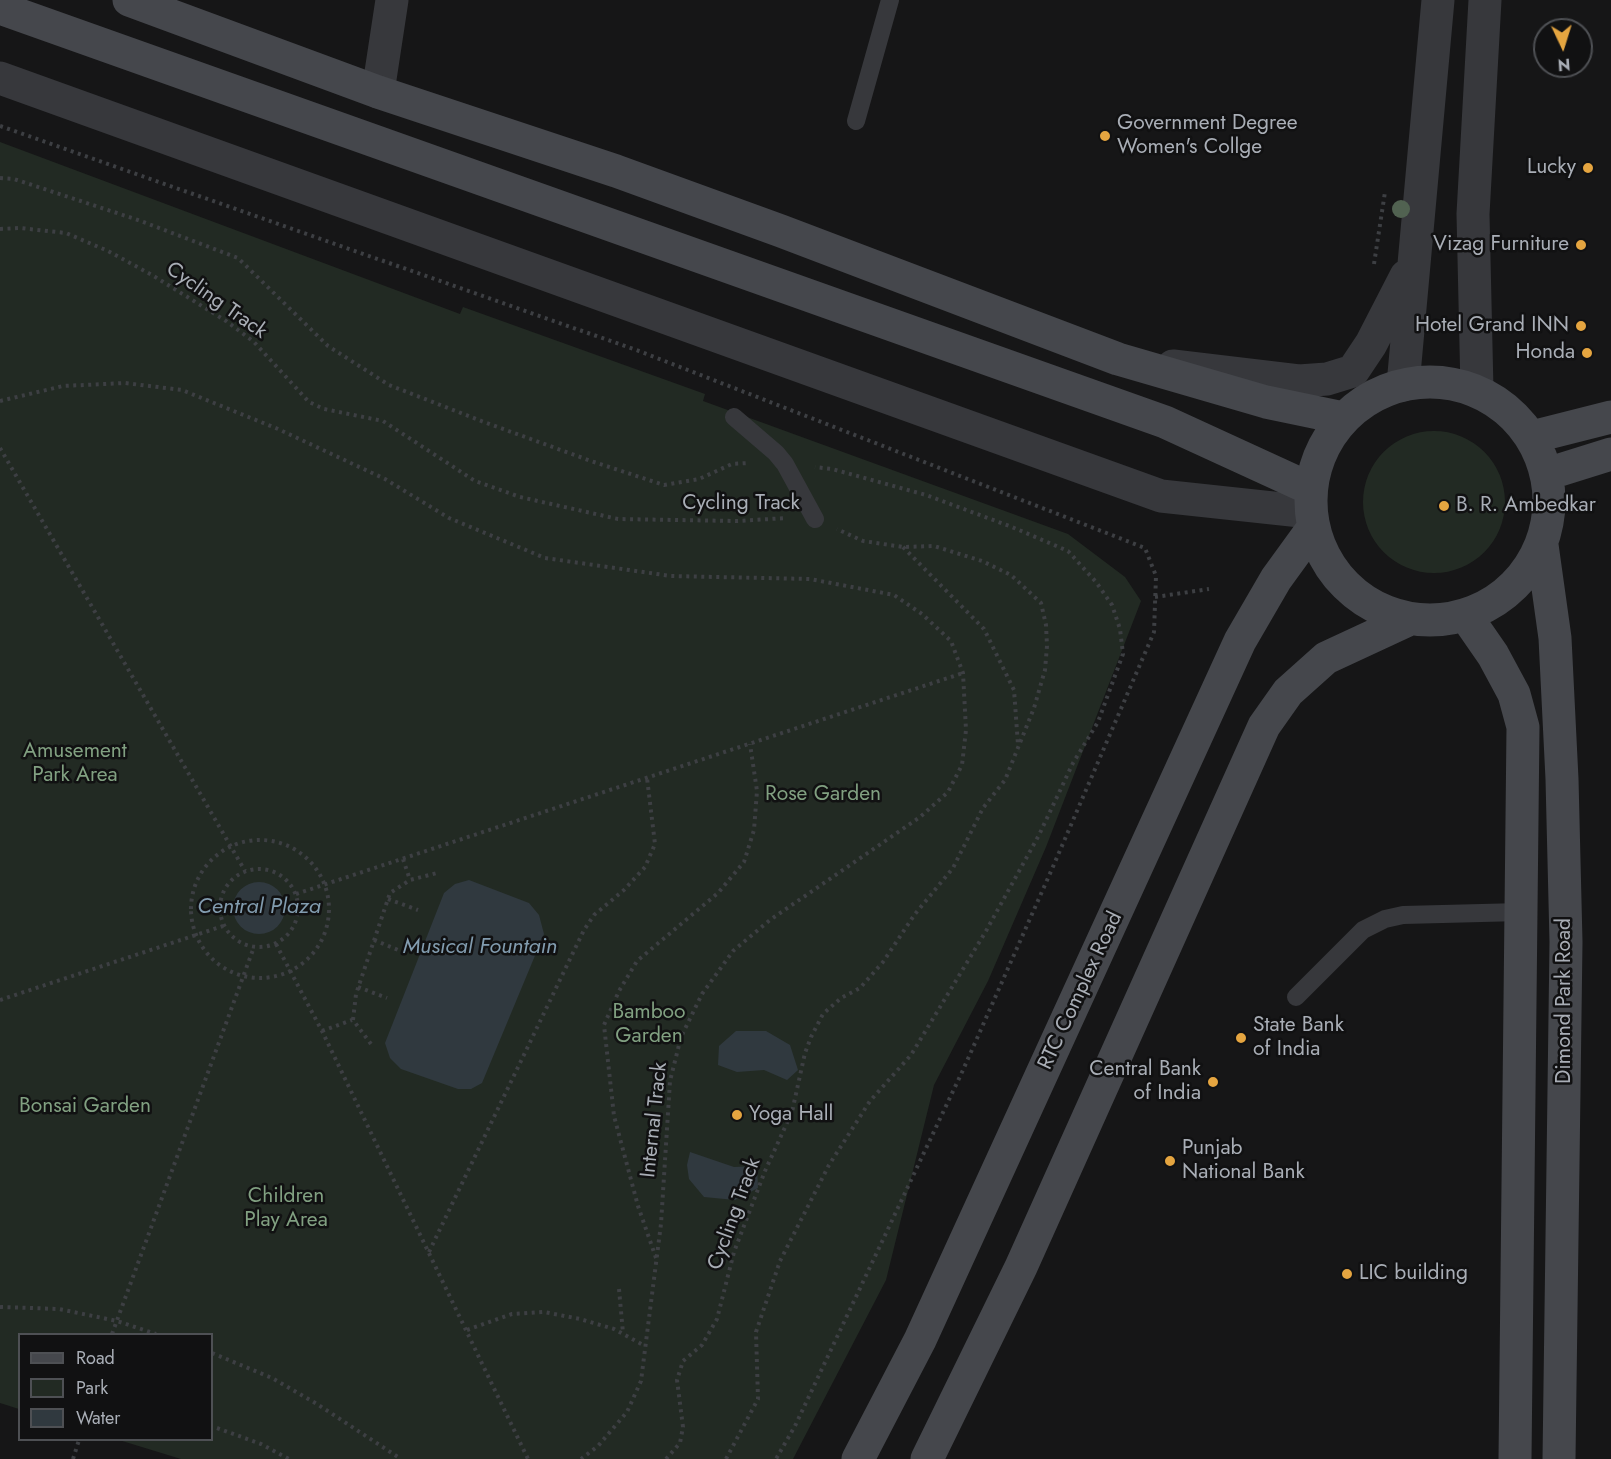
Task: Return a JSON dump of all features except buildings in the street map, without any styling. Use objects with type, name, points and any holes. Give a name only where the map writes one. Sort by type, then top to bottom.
[{"type":"main road","points":[[129,0],[378,92],[616,171],[1118,359],[1256,399],[1343,418]]},
{"type":"main road","points":[[0,8],[1165,422],[1311,510]]},
{"type":"main road","points":[[1438,382],[1477,390],[1508,410],[1532,437],[1547,474],[1550,492],[1550,510],[1542,545],[1524,576],[1498,600],[1466,615],[1438,621],[1410,620],[1376,609],[1347,588],[1327,559],[1311,510],[1312,478],[1323,446],[1343,418],[1371,398],[1404,384],[1438,382]]},
{"type":"main road","points":[[1532,437],[1611,417]]},
{"type":"main road","points":[[1547,474],[1611,454]]},
{"type":"main road","name":"RTC Complex Road","points":[[858,1459],[920,1340],[1240,641],[1276,579],[1311,510]]},
{"type":"main road","name":"Dimond Park Road","points":[[1542,545],[1555,639],[1562,779],[1566,942],[1559,1459]]},
{"type":"main road","points":[[1466,615],[1493,655],[1514,694],[1523,727],[1515,1459]]},
{"type":"main road","points":[[927,1459],[1021,1267],[1264,726],[1288,692],[1326,658],[1410,620]]},
{"type":"street","points":[[378,92],[392,0]]},
{"type":"street","points":[[1404,384],[1438,0]]},
{"type":"street","points":[[1477,390],[1473,214],[1485,0]]},
{"type":"street","points":[[0,78],[1161,496],[1311,510]]},
{"type":"street","points":[[1118,359],[1299,381],[1336,376],[1353,370],[1371,344],[1414,260]]},
{"type":"lane","points":[[855,121],[890,0]]},
{"type":"lane","points":[[734,417],[776,453],[785,464],[815,519]]},
{"type":"lane","points":[[1296,997],[1363,930],[1385,919],[1403,915],[1521,912]]},
{"type":"path","points":[[0,126],[639,351],[1144,548],[1156,576],[1154,632],[1048,880],[963,1070],[795,1426],[776,1459]]},
{"type":"path","points":[[0,178],[14,179],[138,220],[238,258],[328,346],[389,385],[505,430],[664,484],[699,479],[732,464],[767,462],[832,469],[926,495],[1068,551],[1096,582],[1112,605],[1120,628],[1123,654],[1098,722],[1073,763],[1039,835],[986,931],[911,1055],[870,1101],[829,1165],[780,1261],[756,1332],[758,1399],[726,1459]]},
{"type":"path","name":"Cycling Track","points":[[0,229],[20,228],[66,233],[144,270],[186,295],[254,342],[309,402],[324,409],[383,421],[475,481],[520,497],[618,519],[737,521],[781,517],[815,519],[863,541],[903,546],[934,546],[982,561],[1011,574],[1041,603],[1046,625],[1045,670],[1034,708],[1005,780],[983,808],[953,868],[915,914],[883,962],[860,988],[842,998],[823,1014],[819,1022],[805,1053],[792,1112],[765,1171],[734,1252],[717,1319],[702,1345],[683,1361],[677,1380],[683,1427],[680,1443],[666,1459]]},
{"type":"path","name":"Internal Track","points":[[0,401],[63,386],[125,383],[182,390],[278,429],[385,479],[449,518],[545,558],[671,576],[810,579],[894,596],[922,614],[951,641],[963,673],[966,730],[962,765],[948,792],[920,817],[770,920],[733,951],[702,994],[681,1037],[670,1081],[661,1224],[641,1381],[627,1412],[598,1446],[581,1459]]},
{"type":"path","points":[[0,448],[245,872]]},
{"type":"path","points":[[903,546],[984,628],[1014,690],[1018,748]]},
{"type":"path","points":[[1155,597],[1209,589]]},
{"type":"path","points":[[296,894],[963,673]]},
{"type":"path","points":[[657,1259],[638,1206],[614,1116],[604,1025],[619,991],[637,961],[717,893],[744,862],[754,830],[757,791],[750,744]]},
{"type":"path","points":[[429,1253],[584,930],[594,915],[624,890],[645,867],[655,844],[647,778]]},
{"type":"path","points":[[251,840],[274,841],[296,849],[314,864],[326,884],[330,904],[329,925],[320,945],[307,961],[291,971],[274,977],[244,976],[222,967],[206,953],[195,935],[191,914],[192,894],[200,875],[212,859],[231,846],[251,840]]},
{"type":"path","points":[[403,859],[410,880]]},
{"type":"path","points":[[258,869],[283,876],[296,894],[299,910],[296,923],[289,934],[276,944],[254,947],[242,944],[223,926],[220,900],[225,888],[245,872],[258,869]]},
{"type":"path","points":[[371,1044],[353,1020],[358,987],[390,893],[410,880],[437,873]]},
{"type":"path","points":[[388,899],[418,910]]},
{"type":"path","points":[[0,1000],[223,926]]},
{"type":"path","points":[[374,940],[403,952]]},
{"type":"path","points":[[276,944],[322,1031],[528,1459]]},
{"type":"path","points":[[113,1333],[254,947]]},
{"type":"path","points":[[358,987],[387,998]]},
{"type":"path","points":[[322,1031],[353,1020]]},
{"type":"path","points":[[619,1289],[623,1334]]},
{"type":"path","points":[[0,1307],[59,1309],[117,1321],[150,1333]]},
{"type":"path","points":[[466,1330],[512,1314],[544,1312],[580,1319],[623,1334],[645,1346]]},
{"type":"path","points":[[213,1353],[272,1378],[317,1404],[401,1459]]},
{"type":"path","points":[[217,1428],[261,1444],[289,1459]]},
{"type":"path","points":[[73,1459],[79,1441]]},
{"type":"green space","points":[[0,142],[460,314],[463,307],[705,394],[703,401],[1068,534],[1125,577],[1141,601],[1046,847],[988,981],[934,1085],[886,1280],[793,1459],[181,1459],[122,1441],[213,1441],[213,1333],[18,1333],[18,1409],[0,1403]]},
{"type":"green space","points":[[1434,431],[1461,436],[1484,452],[1500,475],[1505,502],[1500,529],[1484,552],[1461,568],[1434,573],[1407,568],[1384,552],[1368,529],[1363,502],[1368,475],[1384,452],[1407,436]]},
{"type":"water","name":"Musical Fountain","points":[[469,880],[529,903],[539,915],[544,934],[482,1083],[471,1089],[458,1089],[401,1069],[390,1058],[385,1043],[444,893],[455,884]]},
{"type":"water","name":"Central Plaza","points":[[259,882],[269,884],[277,890],[283,898],[285,908],[283,918],[277,926],[269,932],[259,934],[249,932],[241,926],[235,918],[233,908],[235,898],[241,890],[249,884]]},
{"type":"water","points":[[736,1031],[766,1031],[790,1045],[798,1070],[787,1080],[764,1070],[737,1072],[718,1065],[719,1046]]},
{"type":"water","points":[[690,1152],[734,1167],[757,1166],[758,1188],[735,1200],[704,1197],[689,1179],[687,1165]]},
{"type":"place","name":"Government Degree Women's Collge","points":[[1105,136]]},
{"type":"place","name":"Lucky","points":[[1588,168]]},
{"type":"place","name":"Vizag Furniture","points":[[1581,245]]},
{"type":"place","name":"Hotel Grand INN","points":[[1581,326]]},
{"type":"place","name":"Honda","points":[[1587,353]]},
{"type":"place","name":"B. R. Ambedkar","points":[[1444,506]]},
{"type":"place","name":"State Bank of India","points":[[1241,1038]]},
{"type":"place","name":"Central Bank of India","points":[[1213,1082]]},
{"type":"place","name":"Yoga Hall","points":[[737,1115]]},
{"type":"place","name":"Punjab National Bank","points":[[1170,1161]]},
{"type":"place","name":"LIC building","points":[[1347,1274]]},
{"type":"park label","name":"Amusement Park Area","points":[[75,764]]},
{"type":"park label","name":"Rose Garden","points":[[823,795]]},
{"type":"park label","name":"Bamboo Garden","points":[[649,1025]]},
{"type":"park label","name":"Bonsai Garden","points":[[85,1107]]},
{"type":"park label","name":"Children Play Area","points":[[286,1209]]}]
